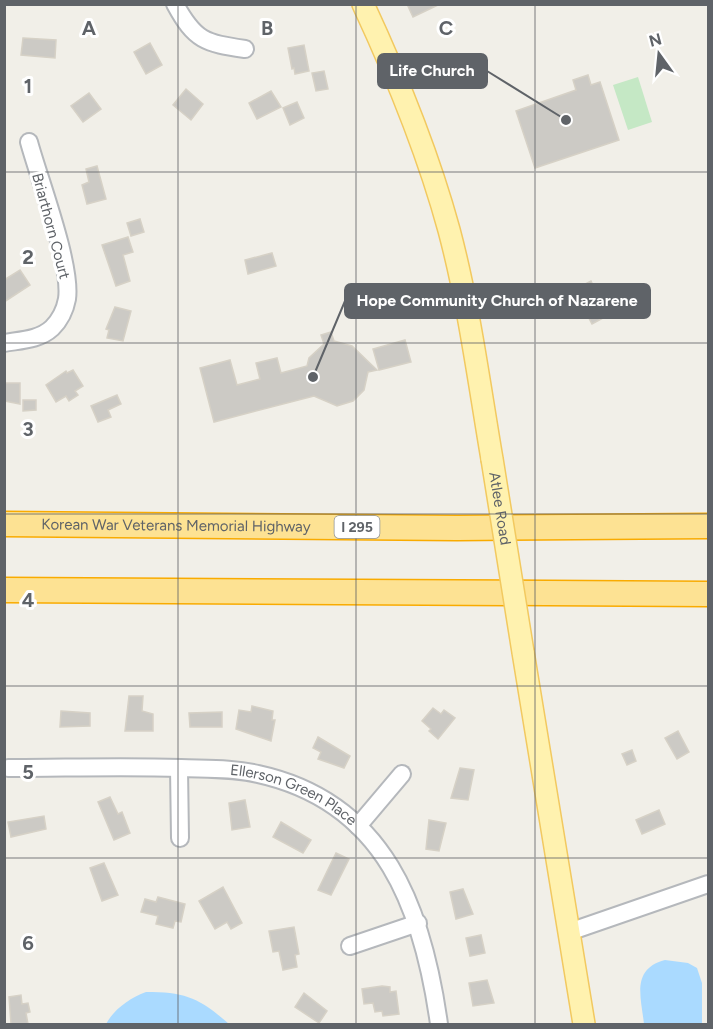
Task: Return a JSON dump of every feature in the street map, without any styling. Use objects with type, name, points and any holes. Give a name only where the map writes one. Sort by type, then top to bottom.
[{"type":"highway","name":"Korean War Veterans Memorial Highway","points":[[4,524],[457,528],[708,526]]},
{"type":"highway","points":[[4,590],[708,594]]},
{"type":"main road","name":"Atlee Road","points":[[363,4],[406,105],[449,230],[469,322],[584,1024]]},
{"type":"street","points":[[175,4],[187,27],[202,40],[245,49]]},
{"type":"street","name":"Briarthorn Court","points":[[4,343],[33,339],[46,333],[61,318],[68,297],[64,263],[28,142]]},
{"type":"street","name":"Ellerson Green Place","points":[[8,768],[233,770],[281,780],[325,801],[358,826],[387,859],[402,884],[418,923],[439,1024]]},
{"type":"street","points":[[179,768],[180,838]]},
{"type":"street","points":[[358,826],[402,774]]},
{"type":"street","points":[[569,932],[708,884]]},
{"type":"street","points":[[350,946],[418,923]]},
{"type":"green space","points":[[638,77],[652,122],[628,130],[613,85]]},
{"type":"water","points":[[665,960],[688,963],[697,968],[702,983],[702,1024],[644,1024],[640,994],[643,977],[654,964]]},
{"type":"water","points":[[146,992],[172,993],[191,998],[209,1008],[229,1024],[106,1024],[123,1005]]},
{"type":"building","points":[[407,4],[440,4],[413,17]]},
{"type":"building","points":[[23,38],[56,40],[55,58],[21,55]]},
{"type":"building","points":[[150,43],[162,65],[146,74],[134,52]]},
{"type":"building","points":[[304,45],[309,71],[295,74],[288,48]]},
{"type":"building","points":[[324,71],[328,89],[316,91],[312,73]]},
{"type":"building","points":[[588,75],[591,85],[600,82],[619,140],[535,168],[516,111],[576,90],[573,80]]},
{"type":"building","points":[[186,89],[203,104],[191,120],[173,105]]},
{"type":"building","points":[[271,91],[281,107],[257,119],[249,103]]},
{"type":"building","points":[[89,93],[101,109],[83,122],[71,106]]},
{"type":"building","points":[[297,102],[304,118],[290,125],[283,108]]},
{"type":"building","points":[[97,166],[106,199],[87,204],[82,185],[89,182],[86,169]]},
{"type":"building","points":[[140,219],[144,232],[131,236],[127,223]]},
{"type":"building","points":[[128,237],[133,252],[123,255],[130,281],[116,286],[102,245]]},
{"type":"building","points":[[272,253],[276,266],[248,274],[245,260]]},
{"type":"building","points":[[20,270],[30,285],[4,302],[4,280]]},
{"type":"building","points":[[591,281],[597,294],[594,296],[605,317],[592,324],[582,305],[570,311],[562,296]]},
{"type":"building","points":[[115,307],[131,311],[123,341],[107,338],[109,330],[106,329]]},
{"type":"building","points":[[331,332],[334,341],[352,346],[377,370],[368,372],[364,390],[353,401],[337,406],[314,396],[214,422],[200,368],[230,360],[237,385],[260,379],[256,363],[277,358],[281,373],[307,366],[309,358],[324,344],[321,335]]},
{"type":"building","points":[[405,340],[411,362],[379,370],[373,349]]},
{"type":"building","points":[[73,370],[83,386],[75,391],[78,395],[69,401],[66,396],[56,402],[46,385],[66,371],[67,373]]},
{"type":"building","points":[[4,383],[20,383],[20,404],[4,401]]},
{"type":"building","points":[[117,395],[121,404],[108,410],[111,417],[98,422],[91,406]]},
{"type":"building","points":[[23,400],[36,400],[36,410],[23,411]]},
{"type":"building","points":[[129,696],[143,696],[142,711],[153,714],[153,731],[125,731]]},
{"type":"building","points":[[252,706],[273,711],[272,720],[275,720],[271,741],[236,729],[239,710],[251,712]]},
{"type":"building","points":[[433,708],[441,714],[444,710],[455,718],[438,739],[422,721]]},
{"type":"building","points":[[61,711],[90,713],[90,726],[60,727]]},
{"type":"building","points":[[222,712],[222,727],[190,727],[189,713]]},
{"type":"building","points":[[678,731],[689,752],[677,759],[665,738]]},
{"type":"building","points":[[318,737],[350,756],[344,768],[318,759],[321,752],[313,748]]},
{"type":"building","points":[[632,750],[636,761],[627,765],[622,754]]},
{"type":"building","points":[[460,768],[474,770],[468,800],[451,798]]},
{"type":"building","points":[[110,797],[118,814],[122,812],[130,833],[114,840],[98,802]]},
{"type":"building","points":[[245,800],[250,827],[232,830],[229,803]]},
{"type":"building","points":[[659,810],[665,824],[642,834],[636,820]]},
{"type":"building","points":[[44,816],[46,829],[11,837],[8,822]]},
{"type":"building","points":[[429,820],[446,823],[439,851],[426,849]]},
{"type":"building","points":[[281,822],[311,840],[303,853],[273,837]]},
{"type":"building","points":[[336,853],[349,859],[331,895],[318,890]]},
{"type":"building","points":[[104,863],[118,895],[102,901],[90,868]]},
{"type":"building","points":[[223,887],[242,923],[231,929],[227,922],[215,929],[199,901]]},
{"type":"building","points":[[463,889],[473,914],[456,919],[450,892]]},
{"type":"building","points":[[158,897],[185,904],[181,922],[175,921],[173,928],[156,924],[158,916],[141,912],[145,899],[156,902]]},
{"type":"building","points":[[294,927],[299,954],[295,955],[297,967],[283,970],[279,951],[273,952],[269,931]]},
{"type":"building","points":[[481,935],[485,953],[470,956],[466,938]]},
{"type":"building","points":[[487,980],[494,1003],[473,1006],[469,983]]},
{"type":"building","points":[[390,987],[390,992],[396,991],[399,1014],[383,1016],[382,1011],[375,1012],[373,1003],[364,1004],[362,989]]},
{"type":"building","points":[[304,993],[327,1011],[319,1023],[295,1007]]},
{"type":"building","points":[[21,995],[22,1004],[28,1003],[30,1012],[26,1013],[28,1024],[11,1024],[9,997]]},
{"type":"place","name":"Life Church","points":[[566,120]]},
{"type":"place","name":"Hope Community Church of Nazarene","points":[[313,377]]}]
